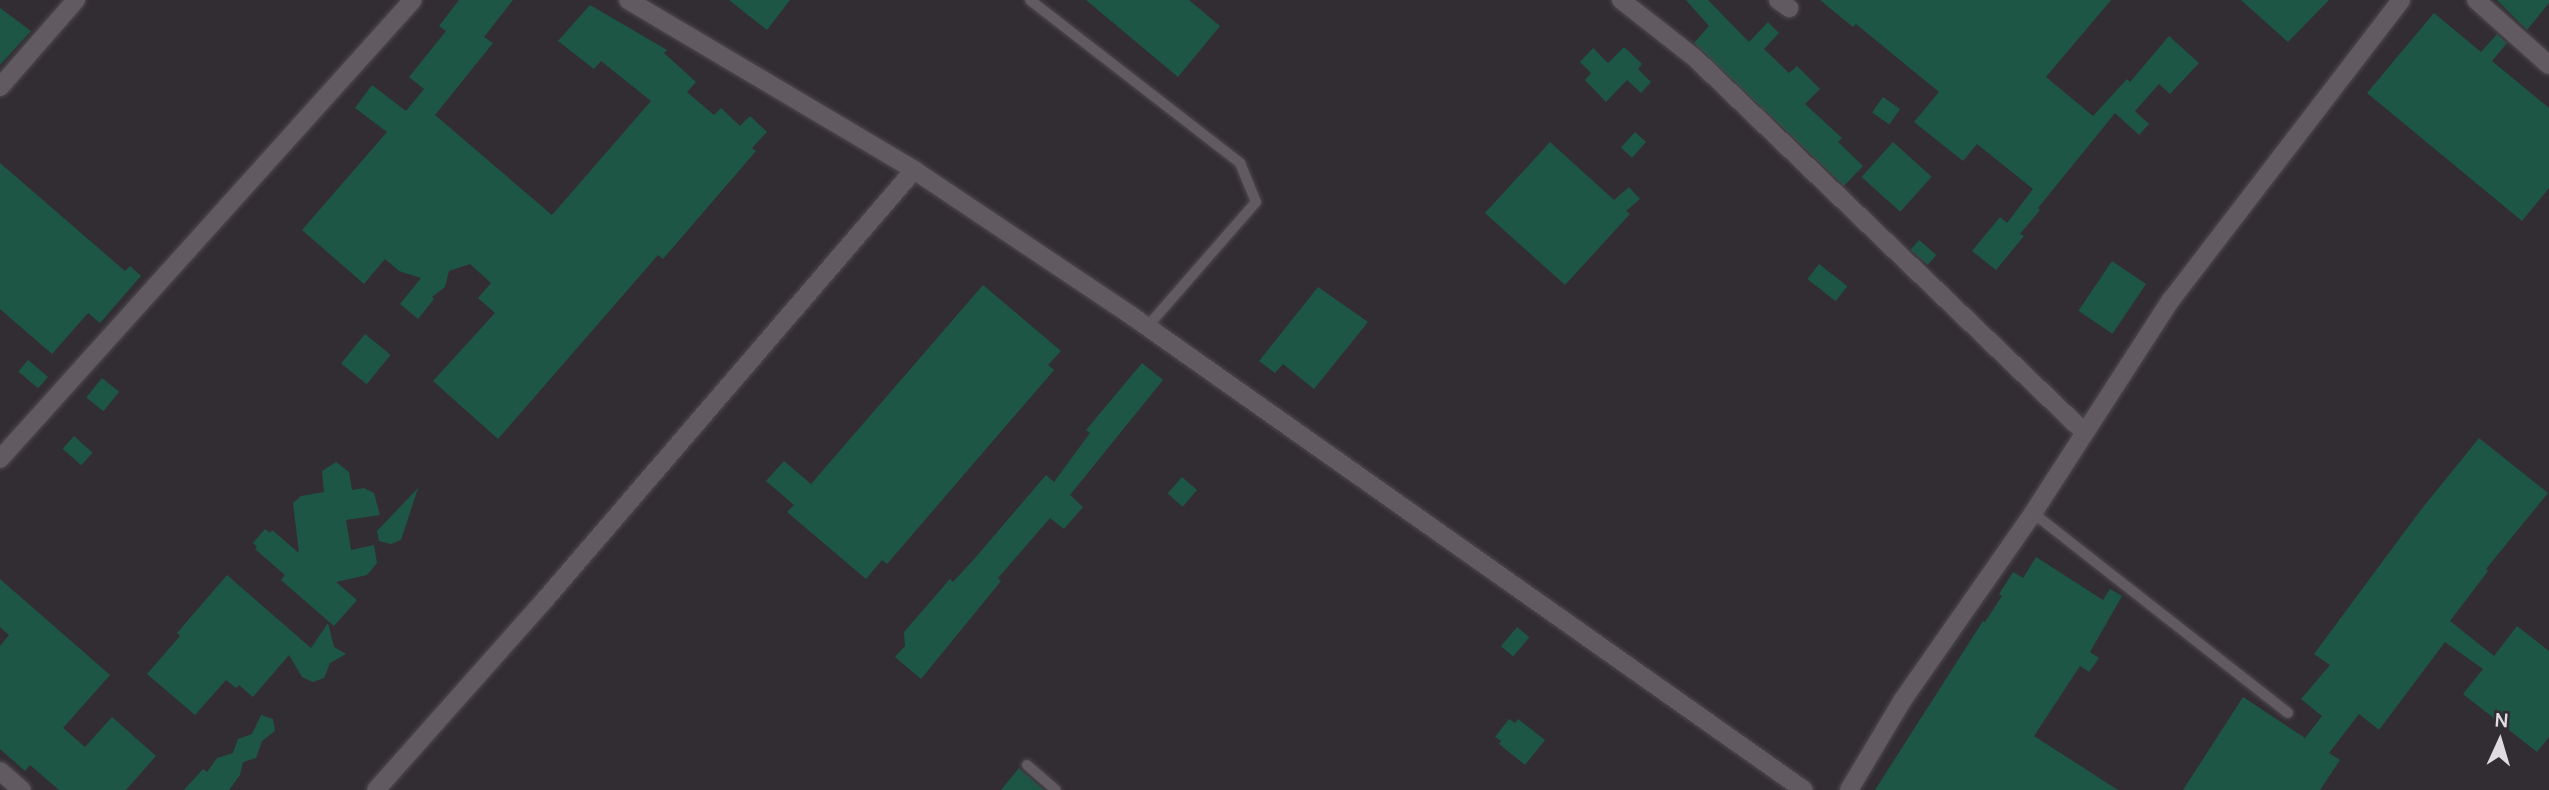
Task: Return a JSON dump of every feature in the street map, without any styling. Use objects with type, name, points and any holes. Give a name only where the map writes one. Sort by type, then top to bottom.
[{"type":"street","points":[[0,87],[76,0]]},
{"type":"street","points":[[0,459],[413,0]]},
{"type":"street","points":[[628,0],[914,170],[1147,327],[1804,790]]},
{"type":"street","points":[[1621,0],[1695,58],[2084,432]]},
{"type":"street","points":[[1849,790],[1902,701],[2033,513],[2171,300],[2402,0]]},
{"type":"street","points":[[2476,0],[2549,65]]},
{"type":"street","points":[[376,790],[543,602],[914,170]]},
{"type":"street","points":[[0,771],[22,790]]},
{"type":"lane","points":[[1030,0],[1240,163],[1256,202],[1147,327]]},
{"type":"lane","points":[[2033,513],[2288,713]]},
{"type":"lane","points":[[1027,765],[1056,790]]},
{"type":"building","points":[[459,0],[513,0],[484,37],[493,43],[435,115],[552,215],[651,101],[601,61],[594,69],[558,41],[590,5],[667,50],[664,53],[696,82],[687,92],[714,115],[721,108],[740,126],[750,116],[767,132],[752,148],[756,151],[663,259],[658,255],[498,439],[433,381],[495,313],[478,298],[491,283],[470,264],[449,271],[445,287],[432,297],[434,299],[418,319],[400,304],[421,278],[399,271],[385,259],[364,284],[302,230],[387,132],[355,108],[372,85],[406,111],[424,89],[409,77],[446,31],[439,26]]},
{"type":"building","points":[[729,0],[790,0],[767,30]]},
{"type":"building","points":[[1086,0],[1189,0],[1220,26],[1178,77]]},
{"type":"building","points":[[1686,0],[1708,0],[1749,42],[1768,22],[1779,33],[1764,49],[1789,73],[1797,66],[1820,89],[1805,104],[1842,138],[1838,142],[1863,166],[1844,186],[1694,43],[1709,26]]},
{"type":"building","points":[[1820,0],[2111,0],[2046,77],[2093,116],[2127,79],[2130,82],[2169,36],[2199,63],[2170,94],[2159,84],[2135,111],[2149,124],[2139,135],[2115,113],[2038,208],[2040,210],[2020,234],[2024,236],[1996,270],[1972,251],[2000,217],[2007,223],[2033,189],[1977,144],[1963,161],[1914,122],[1939,92],[1856,24],[1853,27]]},
{"type":"building","points":[[2241,0],[2329,0],[2288,42]]},
{"type":"building","points":[[2497,0],[2549,0],[2549,3],[2527,30]]},
{"type":"building","points":[[0,8],[31,31],[0,65]]},
{"type":"building","points":[[2434,13],[2481,52],[2497,34],[2507,43],[2492,61],[2549,108],[2549,188],[2522,221],[2367,93]]},
{"type":"building","points":[[1624,47],[1642,64],[1638,69],[1651,82],[1641,93],[1627,80],[1606,102],[1585,80],[1591,73],[1580,62],[1593,48],[1608,63]]},
{"type":"building","points":[[1883,97],[1900,109],[1889,125],[1872,113]]},
{"type":"building","points":[[1635,132],[1646,142],[1632,158],[1621,148]]},
{"type":"building","points":[[1550,142],[1614,200],[1629,187],[1640,199],[1626,211],[1630,214],[1565,285],[1485,213]]},
{"type":"building","points":[[1893,142],[1932,177],[1900,212],[1862,177]]},
{"type":"building","points":[[0,163],[125,271],[130,266],[141,276],[100,323],[88,313],[52,354],[0,309]]},
{"type":"building","points":[[1919,240],[1936,255],[1928,265],[1910,250]]},
{"type":"building","points":[[2112,261],[2146,284],[2112,334],[2078,311]]},
{"type":"building","points":[[1819,264],[1847,286],[1836,301],[1807,279]]},
{"type":"building","points":[[983,285],[1061,351],[1048,365],[1054,370],[887,564],[882,560],[866,579],[787,512],[794,505],[766,481],[784,461],[811,484]]},
{"type":"building","points":[[1318,287],[1368,322],[1314,389],[1283,364],[1275,373],[1259,361]]},
{"type":"building","points":[[365,334],[391,355],[367,384],[341,364]]},
{"type":"building","points":[[28,360],[48,377],[38,388],[18,371]]},
{"type":"building","points":[[1142,363],[1163,380],[1070,495],[1083,507],[1064,529],[1050,518],[998,578],[1001,581],[921,679],[895,657],[905,646],[904,632],[950,579],[953,582],[975,558],[1046,475],[1054,482],[1090,433],[1086,430]]},
{"type":"building","points":[[102,378],[119,392],[103,411],[86,397]]},
{"type":"building","points":[[74,436],[93,453],[81,465],[63,449]]},
{"type":"building","points":[[2479,438],[2548,493],[2486,569],[2488,571],[2450,621],[2494,656],[2517,626],[2549,651],[2549,737],[2537,752],[2463,694],[2483,669],[2445,642],[2379,730],[2359,714],[2329,753],[2340,760],[2320,790],[2183,790],[2243,697],[2305,738],[2322,716],[2301,699],[2330,665],[2314,654],[2420,511]]},
{"type":"building","points":[[336,462],[349,472],[352,490],[364,488],[374,493],[380,515],[346,520],[351,550],[374,545],[377,563],[367,575],[336,582],[357,600],[334,626],[281,580],[285,575],[255,549],[257,547],[253,543],[265,529],[270,533],[272,530],[299,553],[293,503],[301,496],[324,492],[322,471]]},
{"type":"building","points":[[1182,477],[1197,490],[1183,507],[1168,494]]},
{"type":"building","points":[[418,488],[401,540],[391,544],[379,541],[377,531]]},
{"type":"building","points":[[2036,557],[2103,600],[2110,589],[2122,596],[2090,652],[2099,658],[2089,672],[2080,666],[2034,736],[2118,790],[1875,790],[1983,621],[1985,622],[2002,596],[1999,594],[2013,572],[2023,578]]},
{"type":"building","points":[[227,575],[311,648],[328,623],[334,647],[346,654],[330,663],[324,678],[313,682],[302,677],[289,655],[253,697],[239,685],[236,688],[226,680],[195,715],[147,674],[180,636],[177,633]]},
{"type":"building","points":[[0,579],[110,675],[63,728],[85,747],[112,717],[156,756],[126,790],[59,790],[30,765],[25,771],[0,749],[0,646],[9,635],[0,627]]},
{"type":"building","points":[[1517,627],[1529,637],[1513,656],[1501,646]]},
{"type":"building","points":[[261,715],[273,719],[275,731],[262,741],[256,758],[243,762],[240,775],[229,790],[184,790],[203,769],[207,772],[217,758],[233,753],[238,739],[252,734]]},
{"type":"building","points":[[1509,719],[1515,723],[1518,719],[1545,740],[1525,765],[1499,744],[1501,741],[1495,737]]},
{"type":"building","points":[[1019,768],[1022,771],[1044,790],[1001,790]]}]
